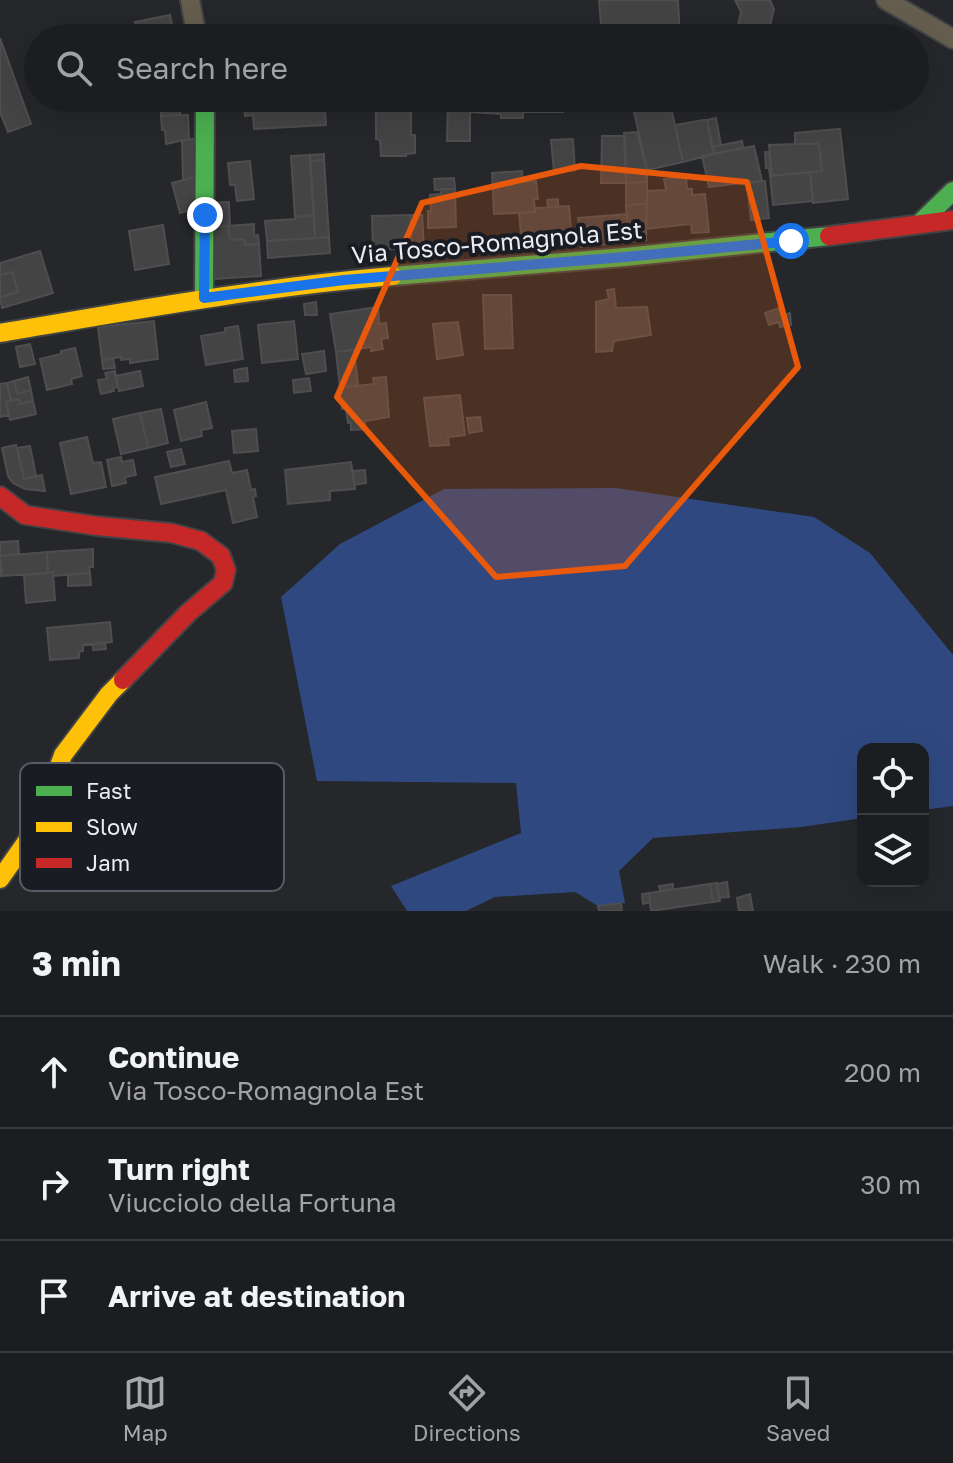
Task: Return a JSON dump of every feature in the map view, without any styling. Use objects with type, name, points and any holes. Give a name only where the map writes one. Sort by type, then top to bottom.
[{"type":"main road","points":[[204,298],[205,112]]},
{"type":"main road","points":[[919,224],[953,191]]},
{"type":"main road","name":"Via Tosco-Romagnola Est","points":[[0,333],[204,298],[344,280],[625,257],[953,220]]},
{"type":"main road","points":[[0,496],[25,515],[172,533],[201,541],[221,556],[226,570],[223,583],[188,613],[109,694],[60,763]]},
{"type":"main road","points":[[0,879],[20,851]]},
{"type":"street","points":[[190,0],[196,24]]},
{"type":"street","points":[[886,0],[927,24]]},
{"type":"street","points":[[929,25],[953,39]]},
{"type":"highlighted area","points":[[581,166],[747,182],[798,367],[625,566],[496,577],[337,397],[422,203]]},
{"type":"shaded area","points":[[616,488],[814,517],[870,553],[953,655],[953,806],[929,809],[929,743],[857,743],[857,819],[801,827],[653,838],[619,871],[625,903],[598,906],[575,892],[495,897],[466,911],[407,911],[391,886],[521,833],[516,783],[317,781],[281,597],[340,544],[444,489]]},
{"type":"building","points":[[599,0],[678,0],[679,24],[601,24]]},
{"type":"building","points":[[735,0],[770,0],[774,9],[770,24],[738,24],[741,12]]},
{"type":"building","points":[[170,15],[172,24],[136,24]]},
{"type":"building","points":[[0,38],[24,112],[31,124],[8,132],[0,112]]},
{"type":"building","points":[[161,112],[180,112],[180,115],[161,116]]},
{"type":"building","points":[[245,112],[325,112],[326,125],[254,129],[253,115],[245,116]]},
{"type":"building","points":[[376,112],[411,112],[415,153],[381,156],[380,140],[376,139]]},
{"type":"building","points":[[448,112],[470,112],[470,141],[447,141]]},
{"type":"building","points":[[470,112],[523,112],[523,118],[501,118],[501,114]]},
{"type":"building","points":[[634,112],[672,112],[683,162],[647,170]]},
{"type":"building","points":[[188,115],[189,139],[166,144],[161,116]]},
{"type":"building","points":[[716,118],[721,145],[712,147],[707,120]]},
{"type":"building","points":[[707,120],[714,154],[683,162],[675,125]]},
{"type":"building","points":[[840,129],[848,199],[813,203],[810,172],[822,171],[819,144],[795,144],[795,133]]},
{"type":"building","points":[[637,132],[647,182],[626,183],[624,133]]},
{"type":"building","points":[[602,136],[625,136],[626,183],[601,183]]},
{"type":"building","points":[[197,138],[196,177],[183,180],[182,141]]},
{"type":"building","points":[[573,139],[575,170],[554,172],[551,140]]},
{"type":"building","points":[[742,141],[743,148],[714,154],[712,147]]},
{"type":"building","points":[[819,144],[822,171],[772,176],[769,145]]},
{"type":"building","points":[[754,146],[762,181],[709,187],[702,156]]},
{"type":"building","points":[[765,152],[769,152],[772,176],[766,168]]},
{"type":"building","points":[[324,154],[324,160],[310,161],[310,155]]},
{"type":"building","points":[[310,155],[314,215],[295,217],[291,156]]},
{"type":"building","points":[[324,160],[329,237],[315,238],[310,161]]},
{"type":"building","points":[[250,161],[254,199],[237,201],[235,185],[230,185],[228,163]]},
{"type":"building","points":[[522,171],[523,182],[536,181],[538,199],[534,199],[535,212],[494,214],[492,173]]},
{"type":"building","points":[[810,172],[813,201],[773,205],[770,176]]},
{"type":"building","points":[[196,177],[195,209],[180,213],[172,183]]},
{"type":"building","points":[[686,177],[687,189],[692,189],[692,195],[705,194],[709,232],[692,233],[691,224],[646,229],[647,191],[666,190],[664,179]]},
{"type":"building","points":[[454,178],[455,189],[435,190],[434,179]]},
{"type":"building","points":[[765,181],[769,218],[751,220],[747,183]]},
{"type":"building","points":[[647,182],[647,203],[626,206],[626,183]]},
{"type":"building","points":[[441,189],[455,189],[456,227],[428,228],[430,195],[441,194]]},
{"type":"building","points":[[558,199],[558,207],[548,207],[547,200]]},
{"type":"building","points":[[229,202],[230,226],[212,227],[210,203]]},
{"type":"building","points":[[647,203],[646,240],[628,242],[626,206]]},
{"type":"building","points":[[569,206],[572,242],[522,245],[519,213],[535,212],[535,208]]},
{"type":"building","points":[[627,214],[628,242],[581,247],[578,218]]},
{"type":"building","points":[[314,215],[315,238],[267,241],[265,221]]},
{"type":"building","points":[[410,215],[412,248],[373,250],[372,216]]},
{"type":"building","points":[[410,215],[422,215],[424,248],[412,248]]},
{"type":"building","points":[[254,224],[254,236],[258,235],[259,244],[245,245],[244,239],[230,240],[228,226]]},
{"type":"building","points":[[163,225],[169,264],[135,270],[129,231]]},
{"type":"building","points":[[228,226],[230,240],[244,239],[245,245],[259,244],[261,276],[215,279],[212,227]]},
{"type":"building","points":[[329,237],[330,253],[268,258],[267,241]]},
{"type":"building","points":[[40,251],[53,293],[2,308],[0,297],[18,292],[12,272],[0,275],[0,263]]},
{"type":"building","points":[[12,272],[18,292],[0,297],[0,275]]},
{"type":"building","points":[[614,289],[616,308],[647,307],[651,335],[614,341],[612,351],[596,352],[596,302],[609,299],[607,290]]},
{"type":"building","points":[[483,295],[511,295],[513,348],[485,349]]},
{"type":"building","points":[[316,302],[317,315],[305,315],[304,304]]},
{"type":"building","points":[[378,307],[379,324],[386,323],[388,338],[381,339],[383,349],[371,351],[371,347],[336,352],[330,314]]},
{"type":"building","points":[[779,308],[782,316],[790,313],[791,325],[780,327],[779,322],[769,325],[765,313]]},
{"type":"building","points":[[154,321],[158,359],[130,363],[130,359],[121,360],[121,357],[102,360],[98,327]]},
{"type":"building","points":[[294,321],[298,359],[262,363],[258,325]]},
{"type":"building","points":[[458,322],[463,355],[437,359],[433,324]]},
{"type":"building","points":[[238,326],[243,359],[206,365],[201,336],[225,332],[225,328]]},
{"type":"building","points":[[30,344],[35,364],[20,367],[16,347]]},
{"type":"building","points":[[75,348],[82,376],[71,379],[72,384],[47,390],[40,359]]},
{"type":"building","points":[[354,350],[358,385],[340,388],[336,352]]},
{"type":"building","points":[[324,351],[326,371],[306,374],[302,354]]},
{"type":"building","points":[[113,358],[115,368],[103,369],[102,360]]},
{"type":"building","points":[[247,368],[248,381],[235,382],[234,370]]},
{"type":"building","points":[[115,371],[118,387],[101,394],[98,380],[107,379],[105,373]]},
{"type":"building","points":[[140,371],[143,386],[119,391],[115,376]]},
{"type":"building","points":[[28,377],[31,390],[17,394],[14,381]]},
{"type":"building","points":[[386,377],[389,417],[365,421],[366,429],[351,430],[346,409],[342,409],[340,388],[374,384],[373,378]]},
{"type":"building","points":[[309,378],[311,391],[294,393],[293,380]]},
{"type":"building","points":[[14,381],[17,394],[31,390],[33,401],[20,404],[19,399],[11,401],[7,383]]},
{"type":"building","points":[[7,383],[11,401],[6,402],[9,415],[0,417],[0,384]]},
{"type":"building","points":[[460,395],[465,435],[448,437],[449,445],[430,446],[424,398]]},
{"type":"building","points":[[19,399],[20,404],[33,401],[36,414],[10,420],[6,402]]},
{"type":"building","points":[[206,402],[212,428],[201,430],[202,436],[181,441],[174,410]]},
{"type":"building","points":[[161,409],[168,443],[148,448],[140,413]]},
{"type":"building","points":[[140,413],[148,448],[121,454],[113,419]]},
{"type":"building","points":[[480,417],[482,431],[469,433],[467,418]]},
{"type":"building","points":[[256,429],[258,451],[234,453],[232,431]]},
{"type":"building","points":[[87,437],[93,463],[101,462],[106,487],[71,494],[60,443]]},
{"type":"building","points":[[16,445],[24,479],[42,475],[45,491],[25,489],[13,483],[8,476],[2,448]]},
{"type":"building","points":[[30,446],[36,476],[24,479],[17,448]]},
{"type":"building","points":[[181,449],[185,464],[171,467],[167,452]]},
{"type":"building","points":[[121,457],[122,462],[133,460],[136,475],[125,477],[126,483],[112,486],[107,460]]},
{"type":"building","points":[[229,461],[232,473],[247,470],[251,490],[255,489],[256,496],[253,497],[257,517],[233,523],[226,490],[161,504],[155,477]]},
{"type":"building","points":[[351,462],[355,489],[330,491],[330,500],[288,504],[285,470]]},
{"type":"building","points":[[365,470],[366,483],[354,485],[353,471]]},
{"type":"building","points":[[18,541],[19,554],[0,556],[0,542]]},
{"type":"building","points":[[93,549],[90,573],[53,576],[53,572],[48,573],[47,552]]},
{"type":"building","points":[[47,552],[48,573],[2,576],[0,556]]},
{"type":"building","points":[[53,572],[55,600],[26,603],[24,575]]},
{"type":"building","points":[[90,573],[91,585],[68,586],[68,575]]},
{"type":"building","points":[[110,622],[112,642],[83,645],[79,658],[50,660],[47,628]]},
{"type":"building","points":[[105,643],[106,649],[93,650],[93,644]]},
{"type":"building","points":[[727,882],[729,897],[719,898],[717,884]]},
{"type":"building","points":[[717,883],[720,901],[713,902],[710,884]]},
{"type":"building","points":[[673,884],[673,889],[660,891],[659,886]]},
{"type":"building","points":[[710,884],[713,902],[651,911],[649,893]]},
{"type":"building","points":[[649,893],[650,902],[643,904],[642,894]]},
{"type":"building","points":[[750,894],[753,911],[739,911],[737,898]]},
{"type":"building","points":[[621,903],[622,911],[599,911],[598,906]]},
{"type":"traffic: fast","points":[[204,298],[205,112]]},
{"type":"traffic: fast","points":[[919,224],[953,191]]},
{"type":"traffic: fast","points":[[393,276],[829,236]]},
{"type":"traffic: slow","points":[[0,333],[245,293],[393,276]]},
{"type":"traffic: slow","points":[[60,763],[109,694],[123,680]]},
{"type":"traffic: slow","points":[[0,879],[20,851]]},
{"type":"traffic: jam","points":[[829,236],[953,220]]},
{"type":"traffic: jam","points":[[0,496],[25,515],[172,533],[201,541],[221,556],[226,570],[223,583],[188,613],[123,680]]},
{"type":"route","points":[[205,215],[204,298],[344,280],[791,241]]}]
